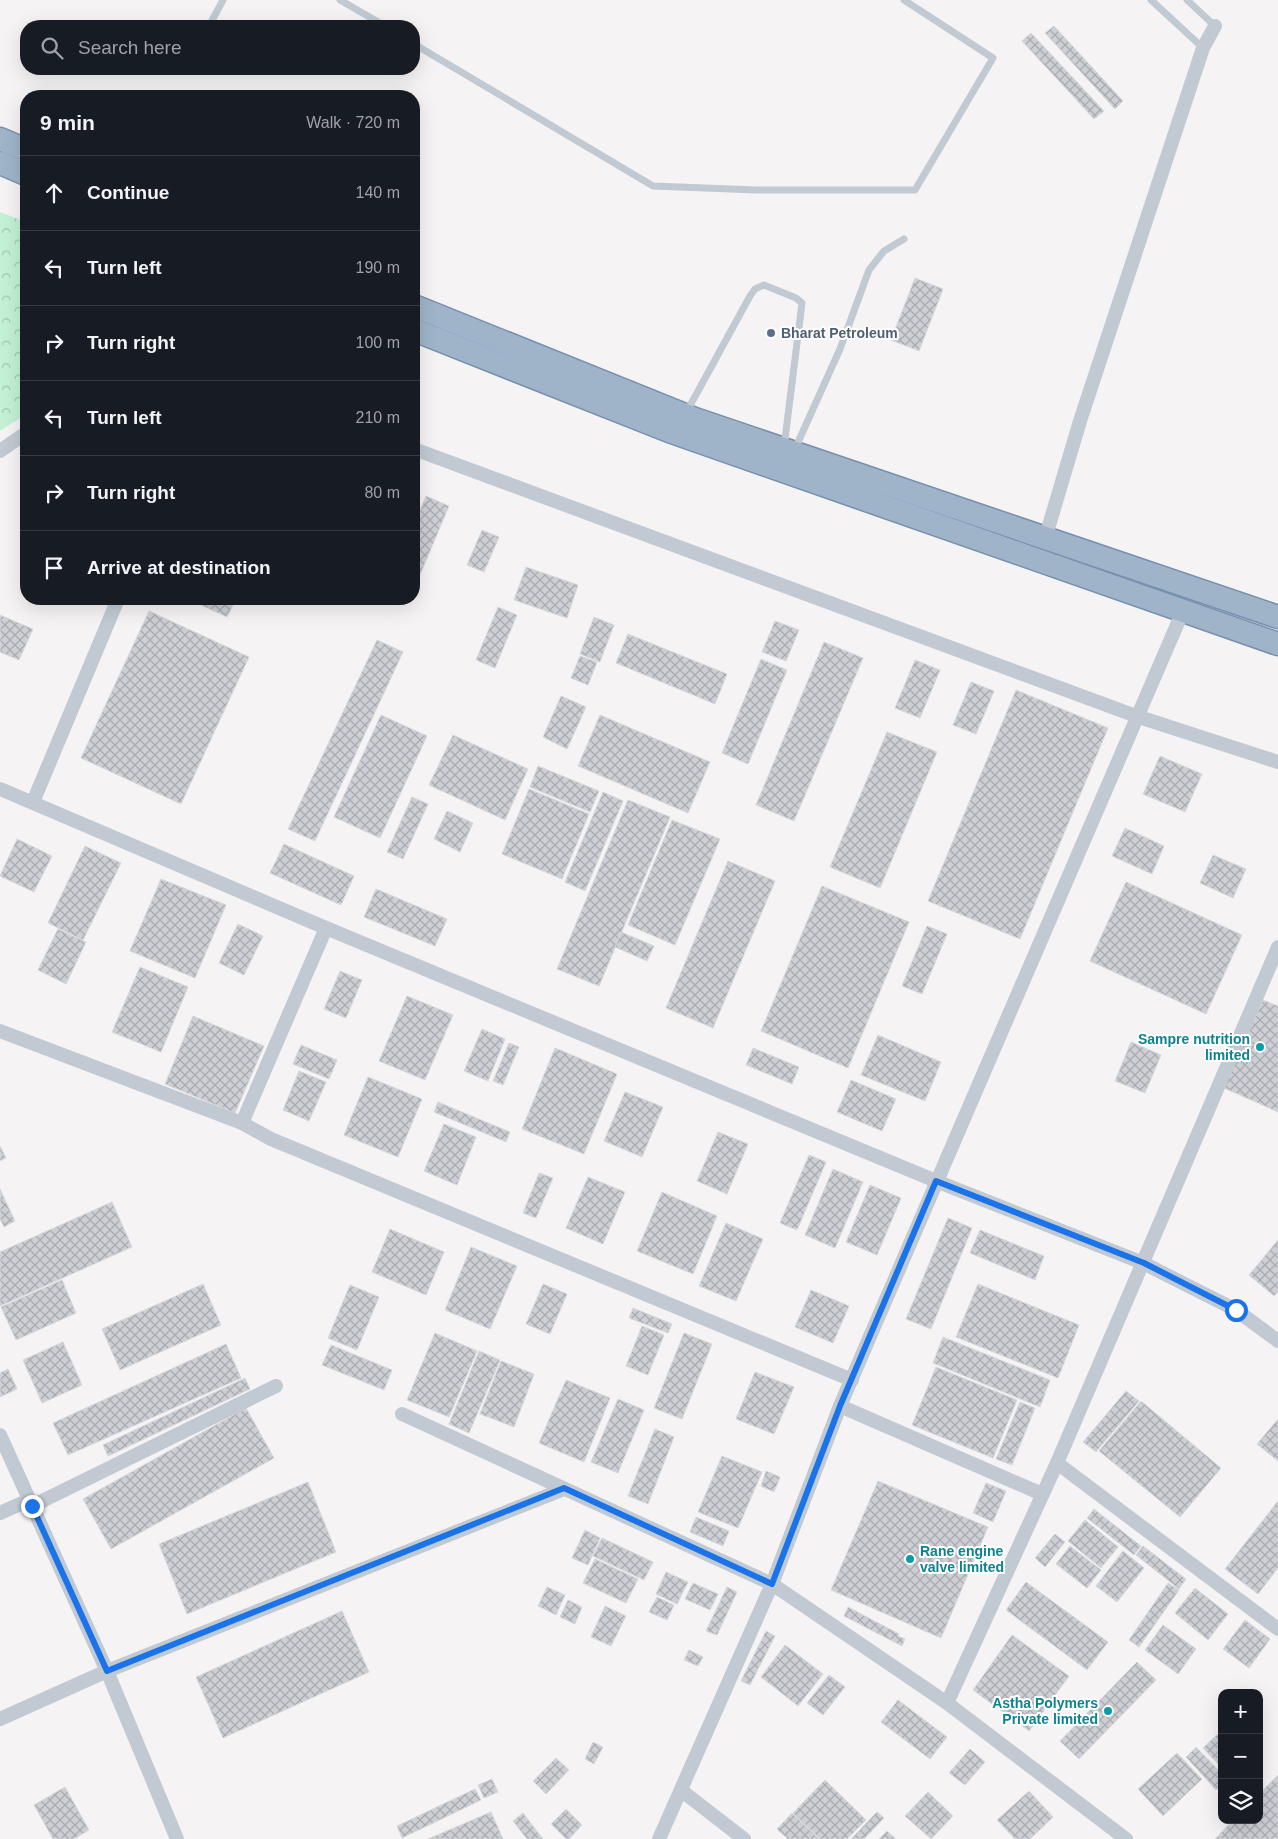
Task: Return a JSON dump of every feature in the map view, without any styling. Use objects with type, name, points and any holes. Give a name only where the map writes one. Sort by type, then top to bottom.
[{"type":"highway","points":[[0,139],[20,147]]},
{"type":"highway","points":[[0,163],[20,171]]},
{"type":"highway","points":[[420,308],[684,415],[788,452],[1278,617]]},
{"type":"highway","points":[[420,332],[669,431],[1278,644]]},
{"type":"street","points":[[1044,539],[1080,421],[1203,48],[1215,26]]},
{"type":"street","points":[[0,451],[20,437]]},
{"type":"street","points":[[420,451],[1136,716],[1278,762]]},
{"type":"street","points":[[34,802],[116,605]]},
{"type":"street","points":[[659,1839],[682,1791],[772,1584],[840,1406],[1136,716],[1183,611]]},
{"type":"street","points":[[0,789],[326,928],[936,1181],[1144,1263],[1236,1310],[1278,1341]]},
{"type":"street","points":[[242,1123],[326,928]]},
{"type":"street","points":[[946,1704],[1057,1463],[1278,947]]},
{"type":"street","points":[[0,1031],[242,1123],[270,1139],[852,1380]]},
{"type":"street","points":[[0,1513],[30,1503],[276,1386]]},
{"type":"street","points":[[840,1406],[1042,1494]]},
{"type":"street","points":[[402,1414],[772,1584],[946,1704],[1126,1839]]},
{"type":"street","points":[[0,1435],[107,1671],[177,1839]]},
{"type":"street","points":[[1057,1463],[1278,1629]]},
{"type":"street","points":[[0,1719],[107,1671],[564,1488]]},
{"type":"street","points":[[682,1791],[744,1839]]},
{"type":"lane","points":[[212,20],[223,0]]},
{"type":"lane","points":[[340,0],[374,20]]},
{"type":"lane","points":[[420,48],[653,186],[756,190],[915,190],[993,58],[904,0]]},
{"type":"lane","points":[[1151,0],[1203,48]]},
{"type":"lane","points":[[1187,0],[1215,26]]},
{"type":"lane","points":[[788,452],[840,349],[869,270],[884,251],[904,239]]},
{"type":"lane","points":[[684,415],[750,296],[755,289],[764,285],[796,298],[802,303],[788,452]]},
{"type":"green space","points":[[0,212],[20,220],[20,418],[0,431]]},
{"type":"building","points":[[1054,26],[1123,101],[1115,109],[1045,33]]},
{"type":"building","points":[[1031,33],[1104,111],[1094,119],[1022,41]]},
{"type":"building","points":[[915,278],[943,289],[919,351],[891,340]]},
{"type":"building","points":[[426,496],[449,506],[420,575],[420,510]]},
{"type":"building","points":[[482,530],[499,537],[484,572],[467,565]]},
{"type":"building","points":[[526,567],[578,585],[567,618],[514,600]]},
{"type":"building","points":[[201,605],[233,605],[227,617]]},
{"type":"building","points":[[498,607],[517,615],[495,668],[476,660]]},
{"type":"building","points":[[149,611],[249,657],[181,804],[81,758]]},
{"type":"building","points":[[0,615],[33,629],[19,660],[0,652]]},
{"type":"building","points":[[594,617],[614,625],[600,662],[580,654]]},
{"type":"building","points":[[775,621],[799,630],[786,661],[762,652]]},
{"type":"building","points":[[628,634],[727,674],[715,704],[616,663]]},
{"type":"building","points":[[377,640],[403,652],[315,841],[288,829]]},
{"type":"building","points":[[824,642],[863,658],[794,821],[756,805]]},
{"type":"building","points":[[580,656],[597,662],[588,685],[571,678]]},
{"type":"building","points":[[761,659],[787,670],[748,764],[722,753]]},
{"type":"building","points":[[915,660],[940,670],[920,718],[895,708]]},
{"type":"building","points":[[971,682],[994,691],[976,734],[953,725]]},
{"type":"building","points":[[1016,690],[1108,728],[1020,939],[928,901]]},
{"type":"building","points":[[561,696],[586,707],[567,749],[543,737]]},
{"type":"building","points":[[381,715],[427,736],[380,838],[334,817]]},
{"type":"building","points":[[600,715],[710,762],[688,813],[578,766]]},
{"type":"building","points":[[887,732],[937,752],[880,888],[830,867]]},
{"type":"building","points":[[453,735],[528,769],[505,820],[429,785]]},
{"type":"building","points":[[1160,756],[1202,774],[1185,812],[1143,794]]},
{"type":"building","points":[[538,766],[599,791],[590,812],[530,787]]},
{"type":"building","points":[[529,789],[589,814],[562,879],[502,854]]},
{"type":"building","points":[[603,792],[623,801],[585,891],[565,882]]},
{"type":"building","points":[[412,797],[428,804],[403,859],[387,852]]},
{"type":"building","points":[[628,800],[670,817],[599,986],[557,969]]},
{"type":"building","points":[[447,811],[473,823],[460,852],[434,839]]},
{"type":"building","points":[[672,820],[720,839],[675,945],[628,925]]},
{"type":"building","points":[[1125,828],[1164,846],[1152,874],[1112,856]]},
{"type":"building","points":[[17,839],[52,856],[34,892],[0,876]]},
{"type":"building","points":[[284,844],[354,876],[341,905],[270,873]]},
{"type":"building","points":[[85,846],[121,863],[83,940],[48,923]]},
{"type":"building","points":[[1213,855],[1246,869],[1233,898],[1200,883]]},
{"type":"building","points":[[728,861],[775,881],[713,1028],[666,1008]]},
{"type":"building","points":[[161,879],[226,905],[195,978],[130,951]]},
{"type":"building","points":[[1126,882],[1242,935],[1206,1014],[1090,961]]},
{"type":"building","points":[[822,886],[909,922],[848,1068],[761,1031]]},
{"type":"building","points":[[376,889],[447,919],[435,946],[364,917]]},
{"type":"building","points":[[238,924],[263,936],[244,975],[219,963]]},
{"type":"building","points":[[927,926],[947,934],[922,994],[902,986]]},
{"type":"building","points":[[58,929],[86,942],[66,984],[38,970]]},
{"type":"building","points":[[621,932],[654,946],[647,961],[615,947]]},
{"type":"building","points":[[140,967],[188,987],[161,1052],[112,1032]]},
{"type":"building","points":[[340,971],[362,980],[346,1018],[324,1009]]},
{"type":"building","points":[[407,996],[453,1015],[425,1080],[379,1061]]},
{"type":"building","name":"Sampre nutrition limited","points":[[1263,1000],[1278,1006],[1278,1112],[1224,1088]]},
{"type":"building","points":[[193,1016],[264,1046],[235,1113],[165,1084]]},
{"type":"building","points":[[482,1029],[505,1039],[488,1081],[464,1071]]},
{"type":"building","points":[[878,1035],[941,1062],[925,1101],[861,1075]]},
{"type":"building","points":[[1131,1042],[1161,1055],[1145,1093],[1115,1081]]},
{"type":"building","points":[[509,1043],[519,1047],[503,1085],[493,1081]]},
{"type":"building","points":[[301,1045],[337,1060],[329,1079],[293,1064]]},
{"type":"building","points":[[555,1048],[617,1074],[584,1154],[522,1129]]},
{"type":"building","points":[[753,1048],[799,1067],[792,1084],[746,1065]]},
{"type":"building","points":[[299,1071],[326,1082],[309,1121],[283,1110]]},
{"type":"building","points":[[368,1077],[422,1099],[398,1157],[344,1135]]},
{"type":"building","points":[[851,1080],[896,1099],[882,1131],[837,1112]]},
{"type":"building","points":[[625,1092],[663,1107],[642,1157],[604,1141]]},
{"type":"building","points":[[438,1102],[510,1132],[506,1142],[434,1112]]},
{"type":"building","points":[[444,1124],[476,1137],[457,1185],[424,1171]]},
{"type":"building","points":[[718,1132],[748,1144],[727,1194],[697,1181]]},
{"type":"building","points":[[0,1146],[6,1158],[0,1161]]},
{"type":"building","points":[[809,1155],[826,1162],[797,1230],[780,1223]]},
{"type":"building","points":[[833,1169],[863,1182],[835,1248],[805,1235]]},
{"type":"building","points":[[539,1173],[553,1178],[536,1218],[523,1213]]},
{"type":"building","points":[[588,1177],[625,1192],[603,1244],[566,1228]]},
{"type":"building","points":[[870,1185],[901,1198],[877,1255],[846,1242]]},
{"type":"building","points":[[0,1189],[15,1221],[4,1227],[0,1219]]},
{"type":"building","points":[[662,1192],[717,1216],[693,1274],[637,1251]]},
{"type":"building","points":[[112,1202],[132,1247],[0,1306],[0,1252]]},
{"type":"building","points":[[948,1218],[972,1228],[931,1329],[906,1319]]},
{"type":"building","points":[[726,1223],[763,1239],[736,1301],[699,1286]]},
{"type":"building","points":[[390,1229],[444,1252],[426,1295],[372,1272]]},
{"type":"building","points":[[980,1230],[1044,1256],[1035,1280],[970,1253]]},
{"type":"building","points":[[1278,1240],[1278,1292],[1274,1296],[1249,1275]]},
{"type":"building","points":[[471,1247],[517,1266],[490,1329],[445,1310]]},
{"type":"building","points":[[62,1280],[76,1313],[16,1340],[1,1307]]},
{"type":"building","points":[[203,1284],[221,1325],[120,1370],[102,1329]]},
{"type":"building","points":[[543,1284],[567,1294],[550,1334],[526,1324]]},
{"type":"building","points":[[978,1284],[1079,1325],[1058,1378],[956,1337]]},
{"type":"building","points":[[350,1285],[379,1297],[357,1350],[328,1338]]},
{"type":"building","points":[[811,1290],[849,1306],[833,1343],[795,1327]]},
{"type":"building","points":[[633,1308],[672,1324],[668,1333],[629,1318]]},
{"type":"building","points":[[642,1326],[664,1335],[648,1375],[626,1366]]},
{"type":"building","points":[[435,1333],[477,1351],[449,1417],[407,1400]]},
{"type":"building","points":[[684,1333],[712,1344],[682,1419],[654,1408]]},
{"type":"building","points":[[943,1337],[1050,1380],[1040,1407],[933,1363]]},
{"type":"building","points":[[63,1342],[82,1385],[42,1403],[23,1360]]},
{"type":"building","points":[[226,1344],[241,1378],[68,1455],[53,1423]]},
{"type":"building","points":[[331,1345],[392,1370],[384,1390],[322,1365]]},
{"type":"building","points":[[479,1351],[500,1360],[469,1433],[449,1424]]},
{"type":"building","points":[[501,1361],[534,1374],[514,1427],[480,1414]]},
{"type":"building","points":[[936,1367],[1017,1400],[993,1458],[912,1425]]},
{"type":"building","points":[[8,1369],[17,1389],[0,1397],[0,1373]]},
{"type":"building","points":[[755,1372],[794,1387],[774,1434],[736,1419]]},
{"type":"building","points":[[245,1378],[250,1389],[108,1456],[103,1445]]},
{"type":"building","points":[[566,1380],[610,1398],[584,1462],[539,1443]]},
{"type":"building","points":[[1126,1391],[1139,1401],[1096,1452],[1083,1442]]},
{"type":"building","points":[[618,1399],[644,1410],[618,1473],[591,1462]]},
{"type":"building","points":[[1141,1401],[1221,1468],[1180,1517],[1099,1451]]},
{"type":"building","points":[[1020,1402],[1035,1408],[1012,1465],[996,1459]]},
{"type":"building","points":[[246,1408],[274,1458],[111,1549],[83,1499]]},
{"type":"building","points":[[1278,1419],[1278,1461],[1257,1444]]},
{"type":"building","points":[[655,1429],[674,1437],[648,1504],[628,1496]]},
{"type":"building","points":[[722,1456],[762,1472],[738,1528],[698,1512]]},
{"type":"building","points":[[766,1471],[780,1477],[774,1492],[761,1486]]},
{"type":"building","name":"Rane engine valve limited","points":[[878,1481],[988,1527],[941,1638],[831,1590]]},
{"type":"building","points":[[308,1482],[336,1552],[187,1614],[159,1544]]},
{"type":"building","points":[[986,1483],[1006,1491],[993,1522],[973,1513]]},
{"type":"building","points":[[1278,1501],[1278,1568],[1258,1594],[1225,1569]]},
{"type":"building","points":[[1094,1509],[1141,1546],[1134,1555],[1087,1518]]},
{"type":"building","points":[[696,1517],[729,1531],[723,1546],[690,1532]]},
{"type":"building","points":[[1085,1520],[1118,1547],[1101,1568],[1068,1541]]},
{"type":"building","points":[[585,1530],[600,1538],[588,1565],[572,1558]]},
{"type":"building","points":[[1055,1534],[1065,1542],[1045,1567],[1035,1558]]},
{"type":"building","points":[[602,1538],[653,1562],[644,1580],[593,1556]]},
{"type":"building","points":[[1070,1546],[1101,1570],[1087,1588],[1056,1564]]},
{"type":"building","points":[[1143,1546],[1186,1579],[1179,1589],[1136,1555]]},
{"type":"building","points":[[1123,1551],[1144,1568],[1117,1602],[1096,1586]]},
{"type":"building","points":[[595,1559],[638,1579],[626,1603],[583,1583]]},
{"type":"building","points":[[666,1572],[688,1582],[677,1604],[656,1594]]},
{"type":"building","points":[[1026,1582],[1108,1642],[1087,1670],[1006,1610]]},
{"type":"building","points":[[693,1583],[718,1594],[710,1610],[685,1599]]},
{"type":"building","points":[[1168,1583],[1179,1590],[1139,1647],[1129,1640]]},
{"type":"building","points":[[547,1587],[565,1595],[556,1615],[538,1606]]},
{"type":"building","points":[[727,1587],[737,1592],[717,1635],[706,1631]]},
{"type":"building","points":[[1195,1588],[1228,1614],[1208,1640],[1175,1613]]},
{"type":"building","points":[[657,1597],[674,1605],[667,1620],[649,1612]]},
{"type":"building","points":[[568,1600],[582,1607],[575,1624],[560,1617]]},
{"type":"building","points":[[605,1606],[626,1616],[611,1646],[591,1637]]},
{"type":"building","points":[[848,1607],[899,1634],[898,1636],[905,1639],[902,1646],[844,1616]]},
{"type":"building","points":[[342,1611],[369,1672],[223,1738],[196,1677]]},
{"type":"building","points":[[1245,1620],[1270,1639],[1249,1668],[1223,1649]]},
{"type":"building","points":[[1163,1625],[1196,1649],[1178,1674],[1145,1650]]},
{"type":"building","points":[[766,1631],[775,1636],[750,1685],[741,1681]]},
{"type":"building","points":[[1012,1635],[1069,1676],[1029,1731],[973,1690]]},
{"type":"building","points":[[785,1645],[823,1674],[798,1706],[761,1677]]},
{"type":"building","points":[[689,1650],[703,1657],[698,1666],[684,1660]]},
{"type":"building","name":"Astha Polymers Private limited","points":[[1137,1662],[1156,1680],[1079,1759],[1060,1741]]},
{"type":"building","points":[[829,1675],[845,1687],[823,1715],[807,1703]]},
{"type":"building","points":[[898,1700],[947,1737],[930,1759],[881,1722]]},
{"type":"building","points":[[1218,1734],[1218,1764],[1203,1748]]},
{"type":"building","points":[[593,1742],[603,1747],[594,1764],[585,1759]]},
{"type":"building","points":[[1196,1747],[1218,1770],[1218,1788],[1216,1790],[1186,1757]]},
{"type":"building","points":[[970,1749],[985,1762],[965,1785],[949,1773]]},
{"type":"building","points":[[1177,1753],[1202,1779],[1163,1816],[1138,1789]]},
{"type":"building","points":[[556,1758],[569,1770],[546,1794],[533,1781]]},
{"type":"building","points":[[1278,1775],[1278,1839],[1215,1839],[1229,1824],[1263,1824],[1263,1790]]},
{"type":"building","points":[[492,1779],[498,1792],[484,1798],[478,1785]]},
{"type":"building","points":[[825,1780],[866,1820],[847,1839],[820,1839],[793,1813]]},
{"type":"building","points":[[65,1787],[89,1830],[74,1839],[53,1839],[34,1805]]},
{"type":"building","points":[[475,1789],[481,1800],[402,1838],[397,1826]]},
{"type":"building","points":[[1029,1791],[1053,1817],[1030,1839],[1015,1839],[997,1820]]},
{"type":"building","points":[[928,1792],[953,1816],[931,1839],[905,1816]]},
{"type":"building","points":[[566,1809],[582,1825],[569,1839],[566,1839],[551,1824]]},
{"type":"building","points":[[491,1812],[503,1839],[428,1839]]},
{"type":"building","points":[[877,1812],[884,1818],[864,1839],[851,1839]]},
{"type":"building","points":[[523,1813],[543,1839],[527,1839],[513,1821]]},
{"type":"building","points":[[792,1813],[819,1839],[788,1839],[777,1829]]},
{"type":"building","points":[[887,1831],[896,1839],[879,1839]]},
{"type":"place","name":"Bharat Petroleum","points":[[771,333]]},
{"type":"place","name":"Sampre nutrition limited","points":[[1260,1047]]},
{"type":"place","name":"Rane engine valve limited","points":[[910,1559]]},
{"type":"place","name":"Astha Polymers Private limited","points":[[1108,1711]]},
{"type":"route","points":[[32,1506],[107,1671],[564,1488],[772,1584],[840,1406],[936,1181],[1144,1263],[1236,1310]]}]
